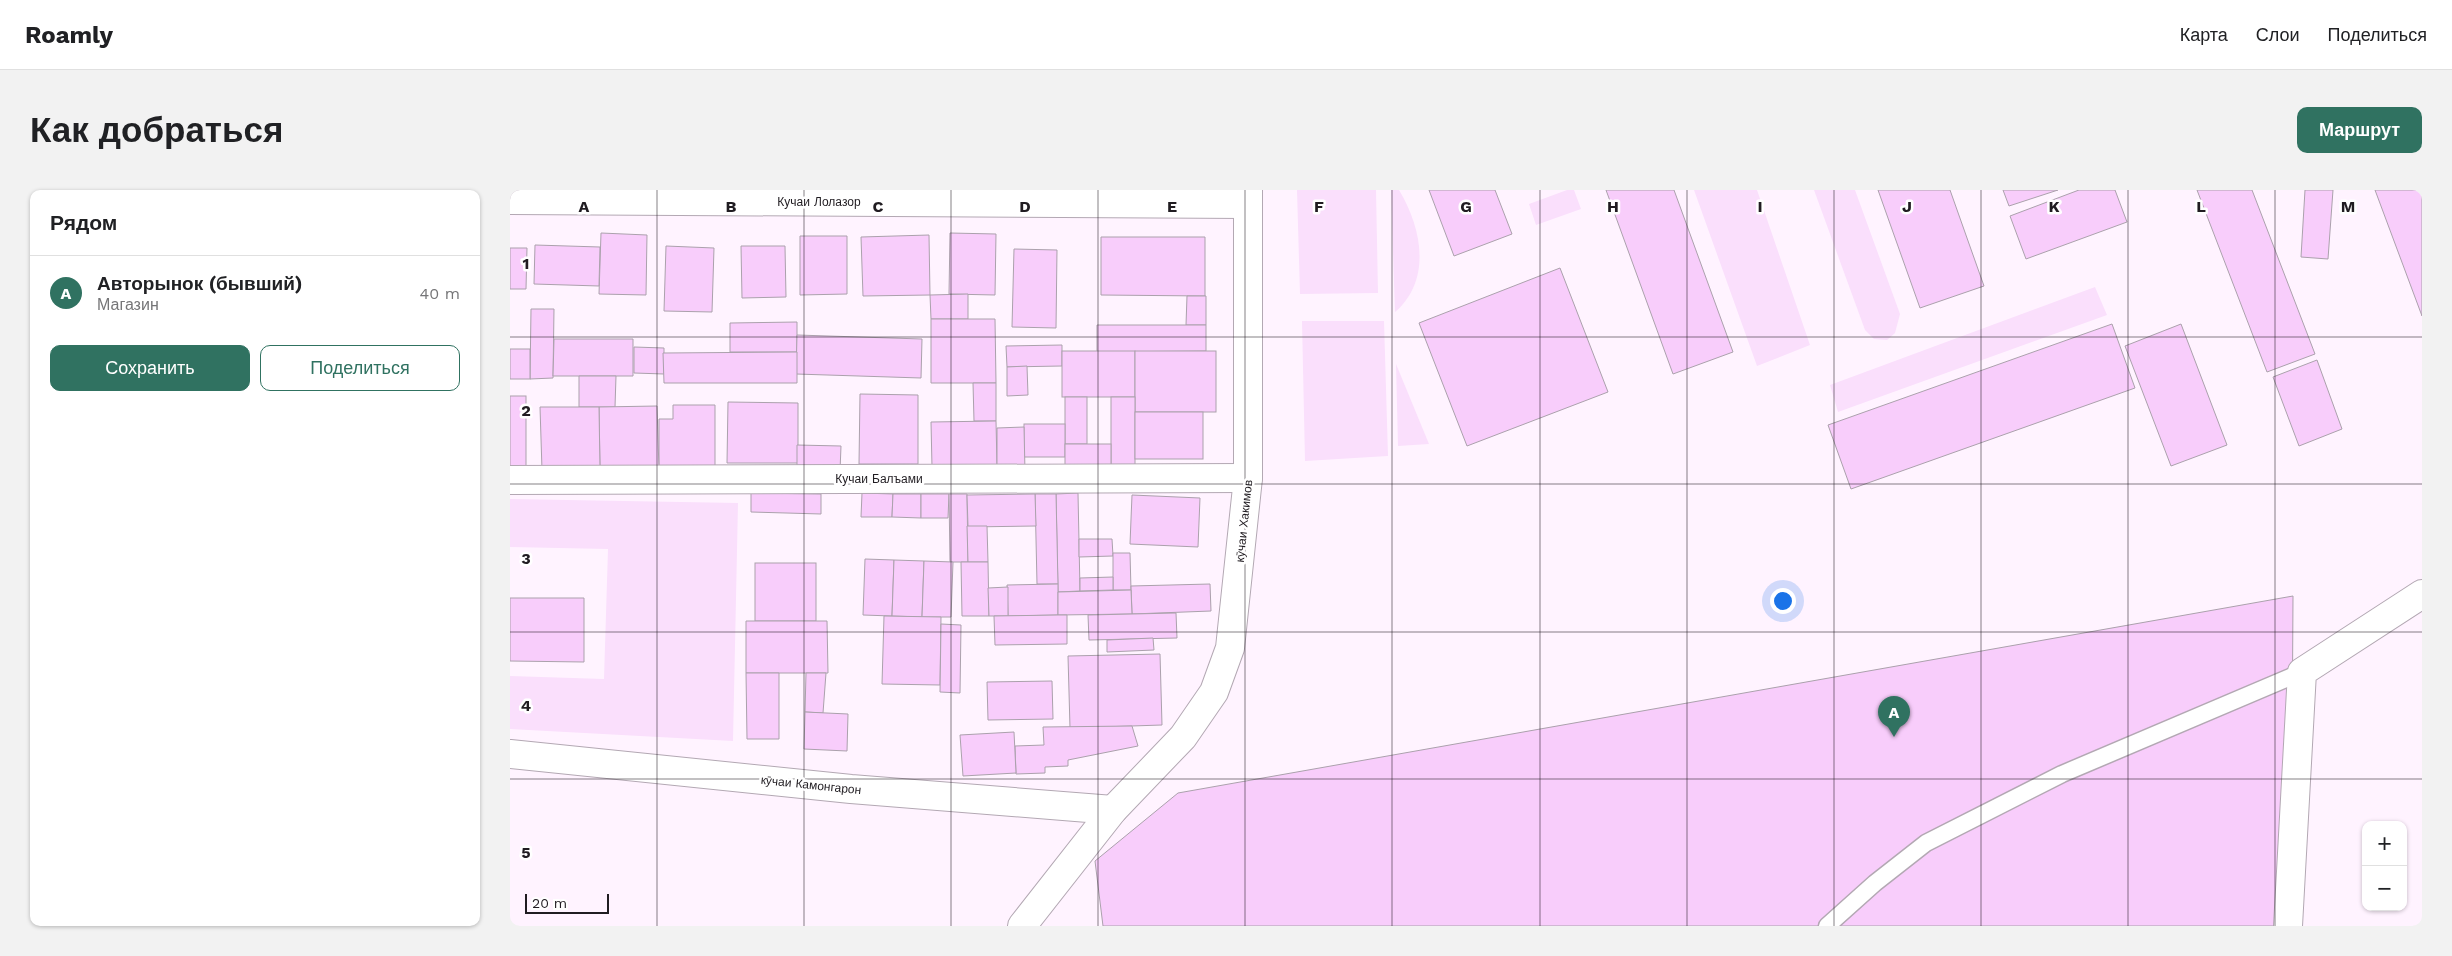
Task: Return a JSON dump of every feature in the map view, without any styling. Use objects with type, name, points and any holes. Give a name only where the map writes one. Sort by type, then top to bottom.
[{"type":"street","name":"Кучаи Лолазор","points":[[510,200],[1248,197]]},
{"type":"street","name":"кӯчаи Хакимов","points":[[1023,926],[1113,810],[1183,737],[1214,692],[1230,648],[1248,478],[1248,197]]},
{"type":"street","name":"Кучаи Балъами","points":[[510,480],[1248,478]]},
{"type":"street","points":[[2288,926],[2302,672],[2422,594]]},
{"type":"street","name":"кӯчаи Камонгарон","points":[[510,754],[851,789],[1113,810]]},
{"type":"lane","points":[[1827,926],[1926,843],[2062,774],[2302,672]]},
{"type":"shaded area","points":[[1297,190],[1376,190],[1378,293],[1300,294]]},
{"type":"shaded area","points":[[1391,190],[1399,190],[1407,205],[1418,237],[1420,253],[1419,269],[1414,285],[1407,299],[1395,312]]},
{"type":"shaded area","points":[[1567,190],[1574,190],[1581,209],[1536,225],[1529,204]]},
{"type":"shaded area","points":[[1694,190],[1757,190],[1810,345],[1757,366]]},
{"type":"shaded area","points":[[1814,190],[1855,190],[1900,314],[1895,333],[1887,340],[1874,339],[1865,330]]},
{"type":"shaded area","points":[[2095,287],[2107,315],[1838,412],[1830,385]]},
{"type":"shaded area","points":[[1302,321],[1384,321],[1388,456],[1305,461]]},
{"type":"shaded area","points":[[1396,364],[1429,444],[1398,446]]},
{"type":"shaded area","points":[[510,499],[738,503],[733,741],[510,729],[510,676],[604,679],[608,549],[510,547]]},
{"type":"building","points":[[1429,190],[1495,190],[1512,234],[1454,256]]},
{"type":"building","points":[[1606,190],[1674,190],[1733,352],[1673,374]]},
{"type":"building","points":[[1878,190],[1950,190],[1984,286],[1920,308]]},
{"type":"building","points":[[2003,190],[2058,190],[2009,206]]},
{"type":"building","points":[[2079,190],[2115,190],[2127,222],[2026,259],[2010,216]]},
{"type":"building","points":[[2197,190],[2252,190],[2315,354],[2267,372]]},
{"type":"building","points":[[2305,190],[2333,190],[2328,259],[2301,257]]},
{"type":"building","points":[[2375,190],[2422,190],[2422,316]]},
{"type":"building","points":[[601,233],[647,235],[646,295],[599,294]]},
{"type":"building","points":[[950,233],[996,234],[995,295],[949,294]]},
{"type":"building","points":[[929,235],[930,295],[863,296],[861,237]]},
{"type":"building","points":[[800,236],[847,236],[847,294],[800,295]]},
{"type":"building","points":[[1101,237],[1205,237],[1205,296],[1101,295]]},
{"type":"building","points":[[535,245],[600,247],[599,286],[534,284]]},
{"type":"building","points":[[666,246],[714,248],[712,312],[664,311]]},
{"type":"building","points":[[741,246],[785,246],[786,297],[742,298]]},
{"type":"building","points":[[510,248],[527,248],[526,289],[510,289]]},
{"type":"building","points":[[1014,249],[1057,250],[1056,328],[1012,327]]},
{"type":"building","points":[[1560,268],[1608,392],[1467,446],[1419,323]]},
{"type":"building","points":[[968,294],[968,319],[931,319],[930,295]]},
{"type":"building","points":[[1187,296],[1206,296],[1206,325],[1186,325]]},
{"type":"building","points":[[531,309],[554,309],[553,378],[530,379]]},
{"type":"building","points":[[931,319],[995,319],[996,383],[931,383]]},
{"type":"building","points":[[797,322],[797,352],[730,352],[730,323]]},
{"type":"building","points":[[2112,324],[2135,388],[1851,489],[1828,425]]},
{"type":"building","points":[[2181,324],[2227,445],[2171,466],[2125,346]]},
{"type":"building","points":[[1097,325],[1206,325],[1206,351],[1097,352]]},
{"type":"building","points":[[797,335],[922,339],[921,378],[796,374]]},
{"type":"building","points":[[554,339],[633,339],[633,376],[553,376]]},
{"type":"building","points":[[1062,345],[1062,366],[1007,367],[1006,346]]},
{"type":"building","points":[[634,347],[664,348],[664,374],[634,373]]},
{"type":"building","points":[[510,349],[530,349],[530,379],[510,379]]},
{"type":"building","points":[[1062,351],[1135,351],[1135,397],[1062,397]]},
{"type":"building","points":[[1135,351],[1216,351],[1216,412],[1135,412]]},
{"type":"building","points":[[797,352],[797,383],[664,383],[663,353]]},
{"type":"building","points":[[2317,360],[2342,429],[2299,446],[2273,377]]},
{"type":"building","points":[[1027,366],[1028,395],[1007,396],[1007,367]]},
{"type":"building","points":[[579,376],[616,376],[615,407],[579,407]]},
{"type":"building","points":[[973,383],[996,383],[996,421],[974,421]]},
{"type":"building","points":[[860,394],[918,395],[918,464],[859,464]]},
{"type":"building","points":[[510,396],[526,396],[526,470],[510,470]]},
{"type":"building","points":[[1065,397],[1087,397],[1087,444],[1065,444]]},
{"type":"building","points":[[1111,397],[1135,397],[1135,467],[1111,467]]},
{"type":"building","points":[[728,402],[798,403],[798,463],[727,463]]},
{"type":"building","points":[[673,405],[715,405],[715,470],[659,470],[659,419],[673,419]]},
{"type":"building","points":[[657,406],[659,470],[600,469],[599,407]]},
{"type":"building","points":[[540,407],[599,407],[600,469],[542,470]]},
{"type":"building","points":[[1135,412],[1203,412],[1203,459],[1135,459]]},
{"type":"building","points":[[996,421],[997,466],[932,467],[931,422]]},
{"type":"building","points":[[1024,424],[1065,424],[1065,457],[1024,457]]},
{"type":"building","points":[[1024,427],[1025,472],[997,473],[997,428]]},
{"type":"building","points":[[1065,444],[1111,444],[1111,467],[1065,467]]},
{"type":"building","points":[[797,445],[841,446],[840,471],[797,470]]},
{"type":"building","points":[[751,493],[821,494],[821,514],[751,512]]},
{"type":"building","points":[[862,493],[893,494],[892,517],[861,517]]},
{"type":"building","points":[[1078,493],[1080,591],[1058,592],[1056,494]]},
{"type":"building","points":[[893,494],[921,494],[921,518],[892,517]]},
{"type":"building","points":[[921,494],[949,494],[948,518],[921,518]]},
{"type":"building","points":[[949,494],[967,494],[968,562],[950,562]]},
{"type":"building","points":[[1035,494],[1056,494],[1058,584],[1037,584]]},
{"type":"building","points":[[1035,494],[1036,526],[968,527],[967,495]]},
{"type":"building","points":[[1132,495],[1200,498],[1198,547],[1130,544]]},
{"type":"building","points":[[967,526],[987,526],[988,562],[968,562]]},
{"type":"building","points":[[1079,539],[1112,539],[1113,556],[1079,557]]},
{"type":"building","points":[[1113,553],[1130,553],[1131,590],[1113,590]]},
{"type":"building","points":[[865,559],[894,560],[892,616],[863,615]]},
{"type":"building","points":[[894,560],[924,561],[922,617],[892,616]]},
{"type":"building","points":[[924,561],[953,562],[951,617],[922,617]]},
{"type":"building","points":[[961,562],[988,562],[989,616],[962,616]]},
{"type":"building","points":[[755,563],[816,563],[816,621],[755,621]]},
{"type":"building","points":[[1113,577],[1113,590],[1080,591],[1080,578]]},
{"type":"building","points":[[1058,584],[1058,615],[1008,616],[1007,585]]},
{"type":"building","points":[[1210,584],[1211,611],[1132,614],[1131,586]]},
{"type":"building","points":[[1008,587],[1008,616],[989,616],[988,588]]},
{"type":"building","points":[[1131,590],[1132,614],[1058,615],[1058,592]]},
{"type":"building","points":[[2293,596],[2291,926],[1103,926],[1095,861],[1178,793]]},
{"type":"building","points":[[510,598],[584,598],[584,662],[510,661]]},
{"type":"building","points":[[1176,613],[1177,638],[1089,640],[1088,615]]},
{"type":"building","points":[[1067,615],[1067,644],[995,645],[994,616]]},
{"type":"building","points":[[884,616],[941,617],[940,685],[882,684]]},
{"type":"building","points":[[746,621],[827,621],[828,673],[746,673]]},
{"type":"building","points":[[941,624],[961,625],[960,693],[940,692]]},
{"type":"building","points":[[1153,638],[1154,650],[1107,652],[1107,640]]},
{"type":"building","points":[[1160,654],[1162,725],[1070,728],[1068,656]]},
{"type":"building","points":[[746,673],[779,673],[779,739],[747,739]]},
{"type":"building","points":[[806,673],[826,673],[823,713],[805,712]]},
{"type":"building","points":[[1052,681],[1053,719],[988,720],[987,682]]},
{"type":"building","points":[[805,712],[848,714],[847,751],[804,749]]},
{"type":"building","points":[[1132,726],[1138,746],[1068,760],[1068,766],[1045,767],[1045,773],[1016,774],[1015,746],[1044,745],[1043,727]]},
{"type":"building","points":[[1014,732],[1016,773],[963,776],[960,735]]},
{"type":"place","name":"Авторынок (бывший)","points":[[1894,737]]}]
